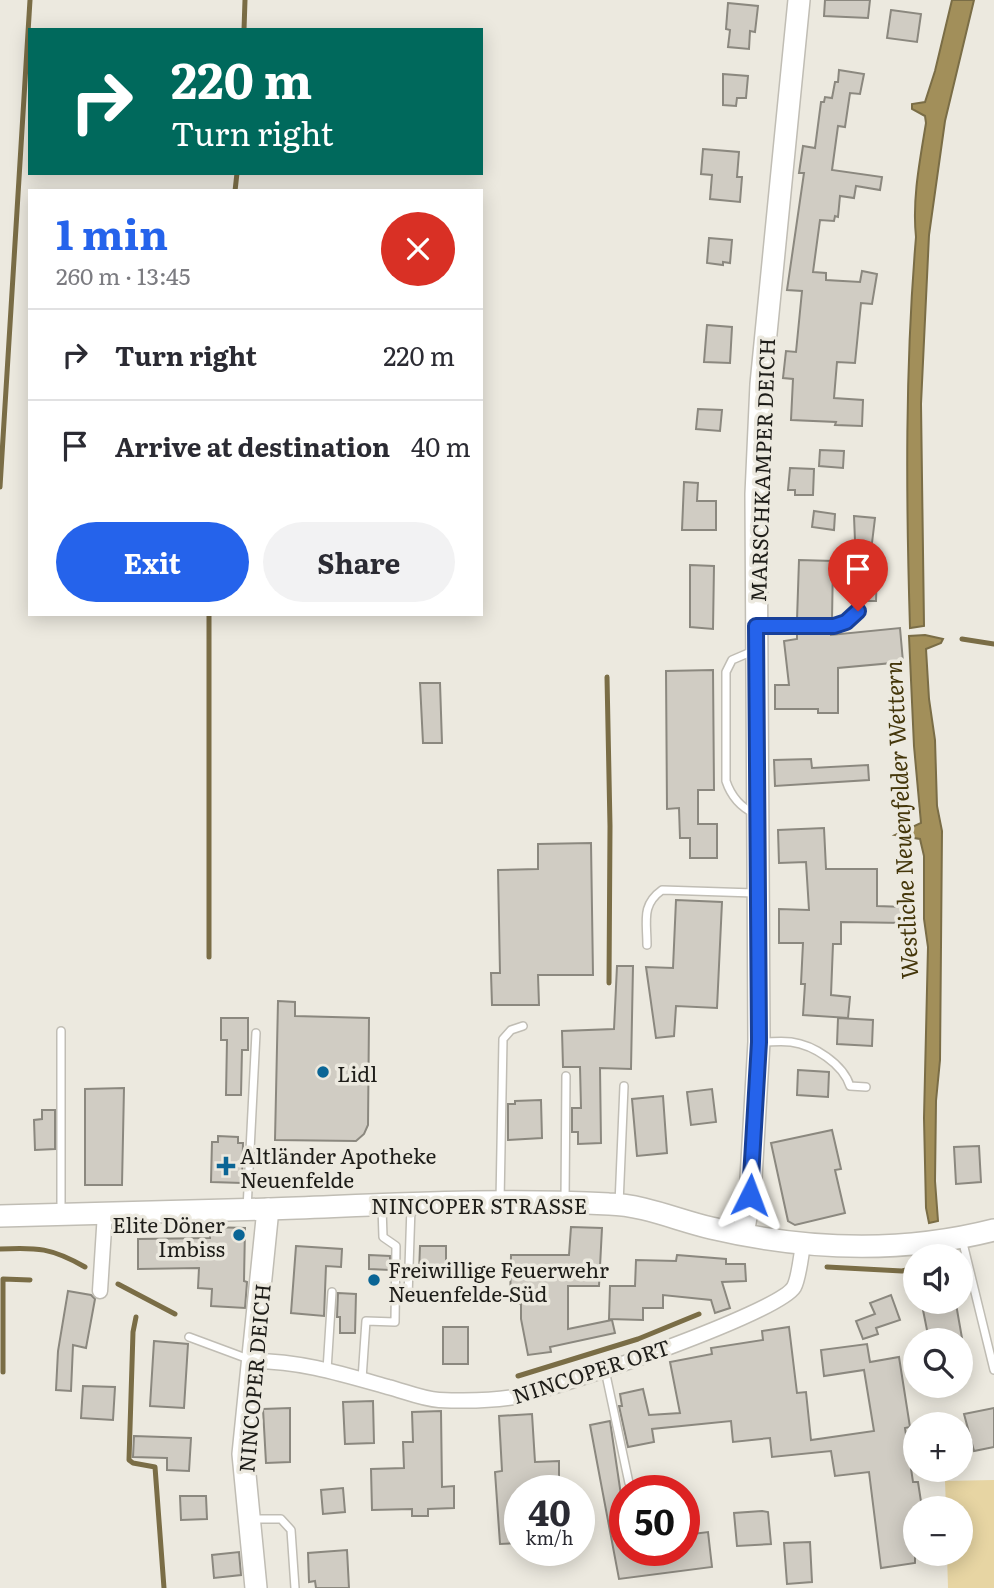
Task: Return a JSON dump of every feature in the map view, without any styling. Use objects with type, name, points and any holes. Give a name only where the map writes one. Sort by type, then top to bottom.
[{"type":"main road","name":"MARSCHKAMPER DEICH","points":[[743,1234],[750,1195],[759,1042],[756,494],[761,384],[799,0]]},
{"type":"main road","name":"NINCOPER STRASSE","points":[[0,1216],[500,1201],[619,1204],[712,1228],[803,1245],[844,1247],[911,1244],[961,1238],[994,1230]]},
{"type":"main road","name":"NINCOPER DEICH","points":[[256,1588],[243,1454],[253,1361],[258,1209]]},
{"type":"street","points":[[100,1291],[105,1213]]},
{"type":"street","name":"NINCOPER ORT","points":[[253,1361],[284,1361],[327,1370],[436,1400],[475,1401],[514,1397],[605,1369],[733,1322],[776,1302],[794,1287],[803,1245]]},
{"type":"lane","points":[[756,626],[834,626],[846,622],[858,611]]},
{"type":"lane","points":[[756,650],[733,660],[726,673],[726,781],[730,793],[738,802],[747,811],[758,816]]},
{"type":"lane","points":[[647,945],[647,906],[650,898],[662,890],[758,894]]},
{"type":"lane","points":[[500,1201],[503,1039],[511,1030],[523,1026]]},
{"type":"lane","points":[[61,1031],[61,1214]]},
{"type":"lane","points":[[256,1033],[258,1209]]},
{"type":"lane","points":[[759,1042],[793,1042],[819,1053],[841,1068],[850,1086],[866,1087]]},
{"type":"lane","points":[[565,1202],[566,1076]]},
{"type":"lane","points":[[619,1204],[624,1086]]},
{"type":"lane","points":[[408,1297],[411,1203]]},
{"type":"lane","points":[[362,1379],[366,1321],[395,1322],[396,1246],[383,1237],[382,1204]]},
{"type":"lane","points":[[961,1238],[994,1370]]},
{"type":"lane","points":[[327,1370],[332,1292]]},
{"type":"lane","points":[[189,1337],[253,1361]]},
{"type":"lane","points":[[605,1369],[627,1475]]},
{"type":"lane","points":[[248,1519],[281,1519],[290,1530],[295,1588]]},
{"type":"shaded area","points":[[952,0],[974,0],[945,121],[929,235],[921,404],[924,626],[910,628],[908,383],[916,194],[926,123],[925,116],[912,109],[912,104],[925,102]]},
{"type":"shaded area","points":[[925,635],[943,639],[941,643],[926,649],[935,740],[937,806],[942,831],[940,1060],[936,1101],[935,1181],[938,1221],[929,1223],[926,1208],[924,1118],[928,947],[924,919],[924,856],[920,839],[895,835],[921,823],[909,636]]},
{"type":"shaded area","points":[[994,1480],[994,1588],[948,1588],[947,1566],[973,1566],[973,1496],[946,1496],[945,1482]]},
{"type":"building","points":[[825,0],[870,0],[868,18],[824,16]]},
{"type":"building","points":[[728,3],[758,6],[755,32],[750,31],[749,49],[728,47]]},
{"type":"building","points":[[891,10],[921,14],[917,42],[887,38]]},
{"type":"building","points":[[839,70],[864,74],[860,94],[850,93],[845,127],[838,126],[832,170],[882,177],[880,190],[856,186],[854,198],[840,196],[838,217],[835,216],[834,221],[820,220],[813,272],[826,273],[826,280],[860,282],[862,271],[877,274],[872,304],[861,303],[855,363],[837,362],[834,398],[863,400],[862,426],[791,420],[793,379],[783,378],[786,351],[796,352],[802,291],[787,290],[804,173],[799,173],[803,146],[815,148],[821,102],[824,102],[825,97],[832,98]]},
{"type":"building","points":[[723,74],[748,76],[746,98],[737,98],[736,106],[723,105]]},
{"type":"building","points":[[703,149],[739,152],[737,177],[742,177],[740,202],[710,199],[712,175],[701,174]]},
{"type":"building","points":[[709,238],[732,240],[730,263],[707,263]]},
{"type":"building","points":[[707,325],[732,327],[730,363],[704,362]]},
{"type":"building","points":[[698,409],[722,410],[720,431],[696,429]]},
{"type":"building","points":[[820,450],[844,451],[843,468],[819,466]]},
{"type":"building","points":[[790,468],[814,469],[813,495],[795,495],[795,490],[788,490]]},
{"type":"building","points":[[684,482],[698,483],[697,501],[716,501],[716,530],[682,530]]},
{"type":"building","points":[[814,511],[835,514],[834,530],[812,527]]},
{"type":"building","points":[[854,516],[875,518],[872,543],[855,541]]},
{"type":"building","points":[[799,560],[833,561],[832,620],[797,620]]},
{"type":"building","points":[[690,565],[714,566],[713,629],[690,627]]},
{"type":"building","points":[[877,567],[876,601],[858,601],[856,568]]},
{"type":"building","points":[[900,628],[903,662],[838,668],[838,713],[818,713],[818,709],[775,709],[775,685],[789,685],[784,641],[797,639],[797,632],[831,632],[831,635]]},
{"type":"building","points":[[713,670],[714,790],[698,790],[698,824],[717,824],[717,858],[690,858],[690,838],[680,838],[679,808],[667,809],[666,671]]},
{"type":"building","points":[[420,683],[440,683],[442,743],[423,743]]},
{"type":"building","points":[[811,759],[812,768],[868,765],[869,780],[775,786],[774,760]]},
{"type":"building","points":[[824,828],[826,869],[877,869],[877,906],[905,907],[905,923],[841,922],[841,944],[833,944],[831,995],[850,997],[848,1018],[803,1015],[803,943],[779,943],[779,909],[809,910],[806,862],[779,863],[778,830]]},
{"type":"building","points":[[591,843],[593,975],[538,975],[539,1005],[492,1005],[491,973],[500,973],[498,870],[538,869],[538,844]]},
{"type":"building","points":[[676,900],[722,902],[717,1008],[676,1006],[674,1036],[656,1038],[646,967],[673,968]]},
{"type":"building","points":[[617,966],[633,966],[631,1069],[600,1068],[601,1143],[578,1144],[578,1132],[572,1132],[572,1108],[581,1108],[580,1067],[563,1067],[562,1031],[614,1029]]},
{"type":"building","name":"Lidl","points":[[278,1001],[295,1002],[295,1016],[369,1018],[368,1125],[364,1134],[356,1141],[275,1140]]},
{"type":"building","points":[[221,1018],[248,1018],[248,1050],[242,1050],[241,1095],[226,1095],[227,1040],[221,1040]]},
{"type":"building","points":[[838,1018],[873,1020],[872,1046],[837,1044]]},
{"type":"building","points":[[798,1070],[829,1072],[828,1097],[797,1095]]},
{"type":"building","points":[[124,1088],[122,1185],[85,1185],[85,1089]]},
{"type":"building","points":[[712,1089],[716,1122],[691,1125],[687,1092]]},
{"type":"building","points":[[663,1096],[667,1153],[637,1156],[632,1099]]},
{"type":"building","points":[[541,1100],[542,1138],[508,1140],[508,1104],[515,1104],[515,1101]]},
{"type":"building","points":[[42,1110],[55,1110],[55,1149],[35,1150],[34,1120],[42,1119]]},
{"type":"building","points":[[832,1130],[841,1169],[835,1170],[845,1213],[795,1225],[788,1221],[771,1143]]},
{"type":"building","points":[[218,1136],[238,1137],[238,1143],[243,1143],[242,1183],[211,1182],[212,1142],[218,1142]]},
{"type":"building","points":[[979,1146],[981,1182],[956,1184],[954,1147]]},
{"type":"building","points":[[210,1227],[245,1228],[245,1308],[211,1306],[212,1289],[198,1288],[199,1268],[138,1269],[138,1239],[210,1238]]},
{"type":"building","points":[[571,1227],[602,1228],[599,1286],[568,1286],[568,1329],[612,1320],[615,1333],[550,1347],[551,1352],[528,1355],[521,1304],[510,1304],[511,1255],[569,1255]]},
{"type":"building","points":[[296,1246],[342,1249],[341,1267],[326,1266],[324,1316],[291,1313]]},
{"type":"building","points":[[420,1246],[446,1246],[446,1274],[419,1273]]},
{"type":"building","points":[[369,1255],[390,1256],[390,1270],[369,1269]]},
{"type":"building","points":[[677,1255],[726,1259],[726,1264],[745,1264],[746,1281],[722,1282],[730,1308],[715,1313],[711,1300],[663,1295],[663,1308],[643,1308],[643,1320],[609,1319],[610,1286],[635,1286],[636,1260],[676,1261]]},
{"type":"building","points":[[68,1291],[91,1295],[95,1299],[86,1348],[73,1345],[71,1391],[56,1390],[58,1351]]},
{"type":"building","points":[[338,1293],[356,1294],[355,1333],[340,1333],[340,1317],[337,1317]]},
{"type":"building","points":[[891,1295],[900,1320],[876,1328],[878,1334],[863,1339],[856,1321],[875,1314],[870,1303]]},
{"type":"building","points":[[924,1314],[958,1314],[960,1328],[927,1328]]},
{"type":"building","points":[[443,1327],[468,1327],[468,1364],[443,1364]]},
{"type":"building","points":[[789,1327],[797,1393],[806,1392],[811,1440],[874,1431],[864,1370],[824,1376],[821,1350],[867,1344],[870,1362],[899,1357],[903,1398],[905,1398],[908,1412],[903,1412],[903,1482],[918,1482],[920,1496],[903,1496],[903,1565],[881,1568],[869,1472],[835,1476],[831,1451],[772,1457],[770,1438],[733,1442],[731,1421],[652,1429],[654,1442],[628,1447],[619,1406],[622,1406],[620,1394],[643,1389],[649,1415],[680,1413],[670,1362],[712,1354],[711,1348],[763,1340],[762,1331]]},
{"type":"building","points":[[154,1341],[188,1344],[184,1408],[150,1406]]},
{"type":"building","points":[[83,1386],[115,1387],[113,1420],[81,1418]]},
{"type":"building","points":[[373,1401],[374,1443],[345,1444],[343,1402]]},
{"type":"building","points":[[290,1408],[290,1462],[266,1463],[263,1409]]},
{"type":"building","points":[[994,1408],[994,1447],[974,1451],[973,1412]]},
{"type":"building","points":[[441,1411],[442,1487],[454,1486],[454,1508],[428,1509],[428,1516],[412,1516],[412,1509],[372,1510],[371,1469],[404,1468],[403,1442],[413,1442],[412,1412]]},
{"type":"building","points":[[532,1414],[535,1462],[559,1461],[559,1475],[504,1475],[504,1544],[500,1544],[495,1472],[502,1471],[499,1416]]},
{"type":"building","points":[[610,1421],[618,1475],[609,1475],[609,1526],[590,1425]]},
{"type":"building","points":[[134,1436],[191,1438],[189,1471],[167,1470],[167,1458],[133,1457]]},
{"type":"building","points":[[343,1488],[345,1512],[323,1514],[321,1490]]},
{"type":"building","points":[[180,1496],[206,1496],[207,1519],[181,1520]]},
{"type":"building","points":[[768,1512],[771,1544],[737,1546],[734,1513]]},
{"type":"building","points":[[708,1532],[712,1567],[619,1579],[617,1566],[700,1566],[700,1533]]},
{"type":"building","points":[[810,1542],[812,1582],[787,1584],[784,1543]]},
{"type":"building","points":[[347,1550],[349,1588],[316,1588],[315,1581],[309,1582],[308,1553]]},
{"type":"building","points":[[239,1552],[241,1575],[214,1578],[212,1555]]},
{"type":"waterway","points":[[28,28],[30,0]]},
{"type":"waterway","points":[[244,28],[245,0]]},
{"type":"waterway","points":[[0,487],[28,32]]},
{"type":"waterway","points":[[235,189],[237,175]]},
{"type":"waterway","points":[[209,616],[209,957]]},
{"type":"waterway","points":[[962,639],[994,644]]},
{"type":"waterway","points":[[607,677],[609,983]]},
{"type":"waterway","points":[[0,1249],[44,1250],[85,1267]]},
{"type":"waterway","name":"Westliche Neuenfelder Wettern","points":[[827,1267],[903,1271]]},
{"type":"waterway","points":[[3,1372],[3,1279],[30,1280]]},
{"type":"waterway","points":[[118,1284],[175,1314]]},
{"type":"waterway","points":[[518,1376],[638,1339],[699,1314]]},
{"type":"waterway","points":[[136,1317],[133,1332],[129,1460],[155,1467],[164,1588]]},
{"type":"place","name":"Lidl","points":[[323,1072]]},
{"type":"place","name":"Altländer Apotheke Neuenfelde","points":[[226,1166]]},
{"type":"place","name":"Elite Döner Imbiss","points":[[239,1235]]},
{"type":"place","name":"Freiwillige Feuerwehr Neuenfelde-Süd","points":[[374,1280]]},
{"type":"route","points":[[750,1195],[759,1042],[756,626],[834,626],[846,622],[858,611]]}]
